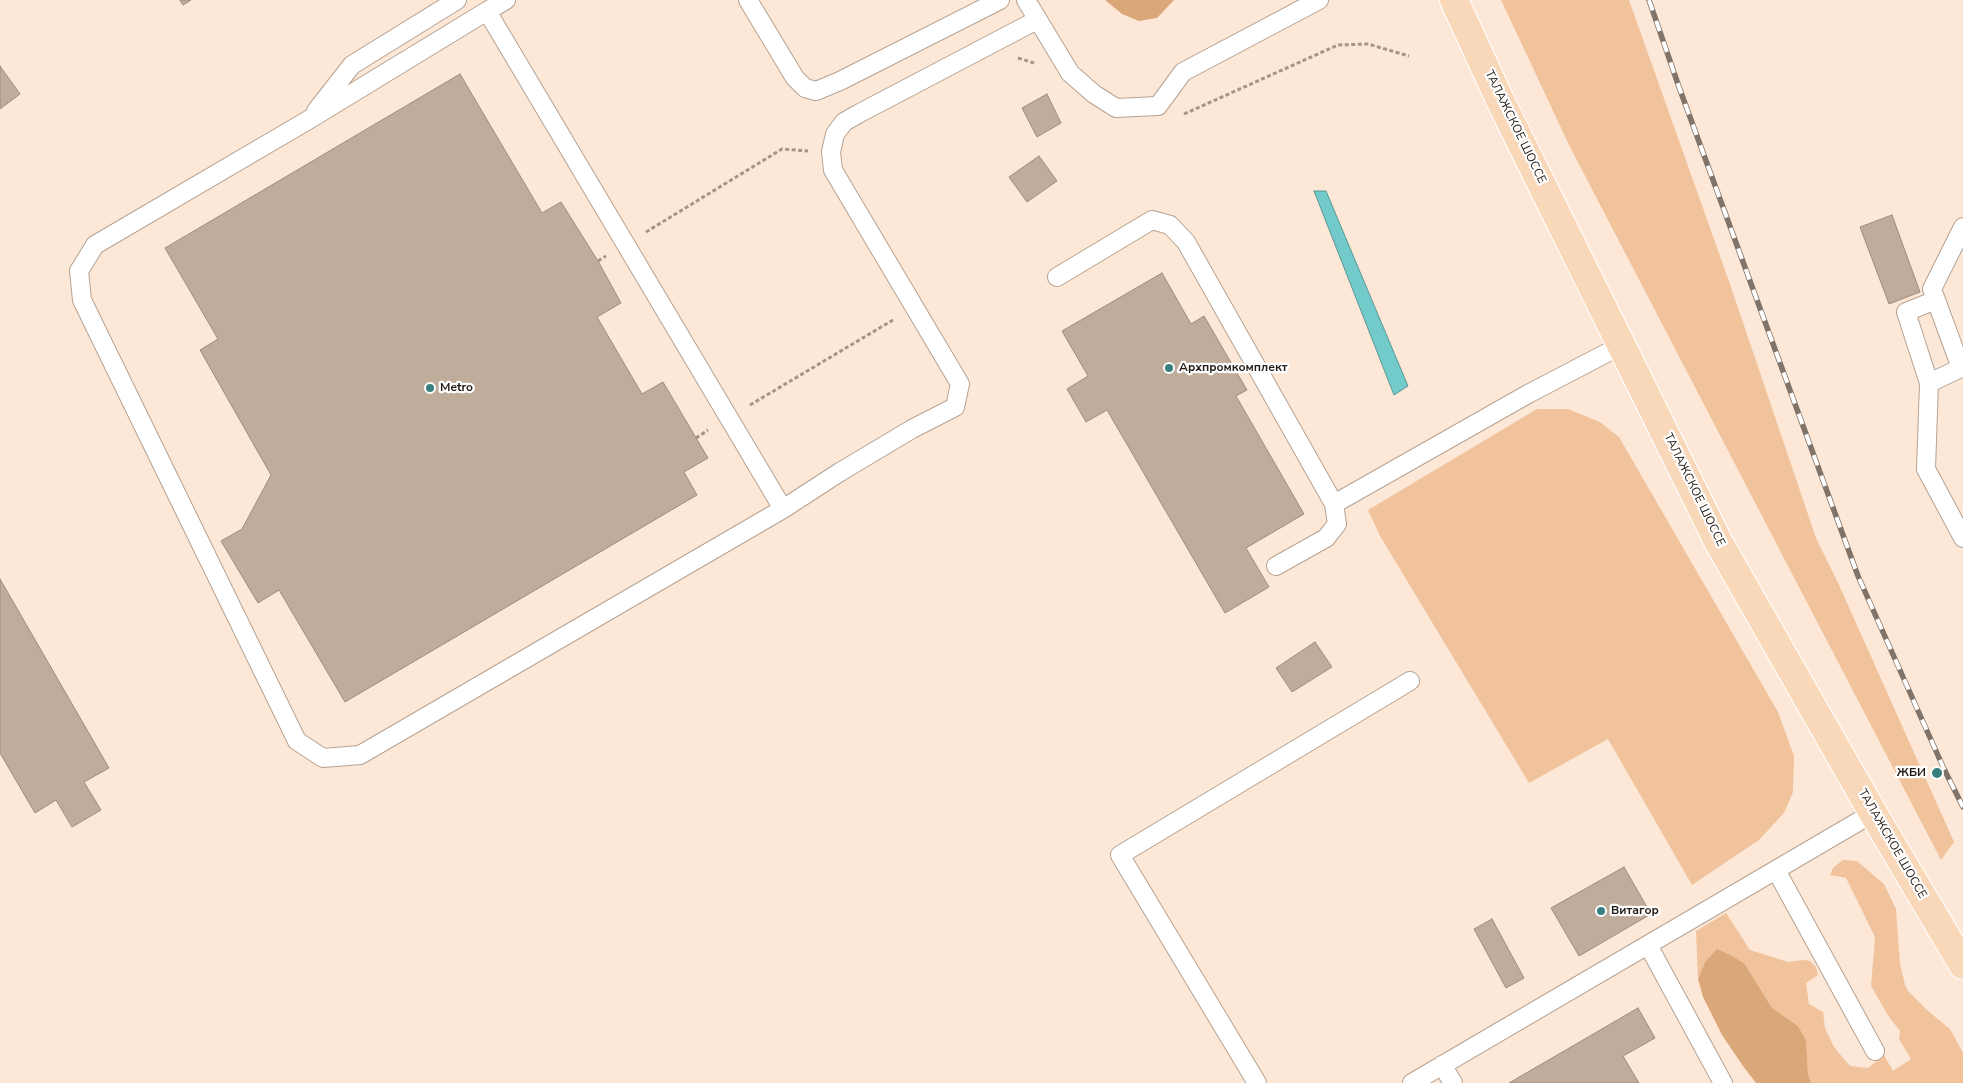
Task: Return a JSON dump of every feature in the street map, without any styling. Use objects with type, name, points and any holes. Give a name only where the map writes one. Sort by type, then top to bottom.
[{"type":"main road","name":"ТАЛАЖСКОЕ ШОССЕ","points":[[1454,0],[1500,100],[1719,543],[1873,813],[1963,966]]},
{"type":"lane","points":[[310,119],[352,65],[456,0]]},
{"type":"lane","points":[[506,0],[95,246],[79,271],[82,300],[297,741],[322,758],[360,755],[783,509],[912,429],[955,407],[960,384],[832,170],[831,152],[836,134],[844,122],[1037,20]]},
{"type":"lane","points":[[748,0],[795,78],[805,88],[816,91],[840,81],[1000,0]]},
{"type":"lane","points":[[1026,0],[1070,73],[1094,94],[1116,108],[1158,106],[1183,72],[1318,0]]},
{"type":"lane","points":[[486,11],[783,509]]},
{"type":"lane","points":[[1057,277],[1152,220],[1170,225],[1186,242],[1334,504],[1337,524],[1326,538],[1276,566]]},
{"type":"lane","points":[[1929,383],[1962,368],[1932,289],[1963,227]]},
{"type":"lane","points":[[1936,300],[1906,312],[1929,383],[1926,469],[1963,538]]},
{"type":"lane","points":[[1334,504],[1528,394],[1622,344]]},
{"type":"lane","points":[[1257,1083],[1120,855],[1410,681]]},
{"type":"lane","points":[[1412,1083],[1873,813]]},
{"type":"lane","points":[[1776,870],[1875,1051]]},
{"type":"lane","points":[[1648,945],[1723,1083]]},
{"type":"lane","points":[[1442,1065],[1453,1083]]},
{"type":"path","points":[[1180,116],[1338,45],[1368,44],[1409,56]]},
{"type":"path","points":[[1014,57],[1032,62],[1040,67]]},
{"type":"path","points":[[598,260],[782,149],[831,152]]},
{"type":"path","points":[[696,438],[914,307]]},
{"type":"shaded area","points":[[1105,0],[1174,0],[1157,18],[1139,21],[1122,14]]},
{"type":"shaded area","points":[[1501,0],[1629,0],[1731,287],[1816,538],[1839,585],[1954,842],[1941,860],[1570,147]]},
{"type":"shaded area","points":[[1537,409],[1568,409],[1600,422],[1619,437],[1778,712],[1794,756],[1793,792],[1784,813],[1759,840],[1692,885],[1608,739],[1529,783],[1380,536],[1368,510]]},
{"type":"shaded area","points":[[1843,860],[1857,861],[1884,884],[1896,909],[1900,964],[1905,985],[1908,991],[1927,1010],[1950,1029],[1963,1053],[1963,1083],[1811,1083],[1808,1073],[1806,1040],[1798,1026],[1772,1008],[1745,964],[1705,962],[1698,979],[1696,931],[1726,913],[1750,950],[1788,962],[1810,961],[1816,967],[1818,975],[1806,983],[1809,1004],[1823,1012],[1825,1028],[1834,1047],[1850,1066],[1868,1068],[1884,1055],[1893,1071],[1911,1059],[1899,1039],[1900,1031],[1889,1017],[1871,986],[1875,937],[1846,878],[1830,875],[1833,868]]},
{"type":"shaded area","points":[[1717,949],[1745,964],[1772,1008],[1798,1026],[1806,1040],[1808,1073],[1811,1083],[1756,1083],[1743,1066],[1722,1035],[1703,997],[1698,979],[1705,962]]},
{"type":"water","points":[[1314,191],[1326,191],[1408,386],[1394,395]]},
{"type":"building","points":[[180,0],[191,0],[183,5]]},
{"type":"building","points":[[0,66],[20,94],[0,109]]},
{"type":"building","name":"Metro","points":[[460,74],[542,213],[561,202],[598,261],[621,303],[597,317],[642,394],[663,382],[708,458],[684,472],[697,495],[345,702],[279,590],[258,603],[221,541],[242,529],[271,475],[200,350],[218,339],[165,248]]},
{"type":"building","points":[[1047,94],[1061,123],[1037,137],[1022,108]]},
{"type":"building","points":[[1039,156],[1057,181],[1027,202],[1009,177]]},
{"type":"building","points":[[1892,215],[1920,292],[1889,304],[1860,227]]},
{"type":"building","points":[[1162,273],[1191,324],[1204,316],[1247,390],[1236,396],[1304,514],[1246,548],[1269,587],[1225,613],[1107,410],[1086,422],[1067,389],[1088,376],[1062,331]]},
{"type":"building","points":[[0,579],[109,768],[84,782],[101,810],[72,827],[56,800],[35,813],[0,753]]},
{"type":"building","points":[[1315,642],[1332,667],[1292,692],[1276,668]]},
{"type":"building","name":"Витагор","points":[[1624,867],[1651,914],[1579,956],[1551,908]]},
{"type":"building","points":[[1492,919],[1524,978],[1506,988],[1474,929]]},
{"type":"building","points":[[1638,1008],[1655,1038],[1623,1056],[1639,1083],[1509,1083]]},
{"type":"railway","points":[[1649,0],[1858,576],[1944,769],[1963,807]]},
{"type":"place","name":"Архпромкомплект","points":[[1169,368]]},
{"type":"place","name":"Metro","points":[[430,388]]},
{"type":"place","name":"ЖБИ","points":[[1937,773]]},
{"type":"place","name":"Витагор","points":[[1601,911]]}]
